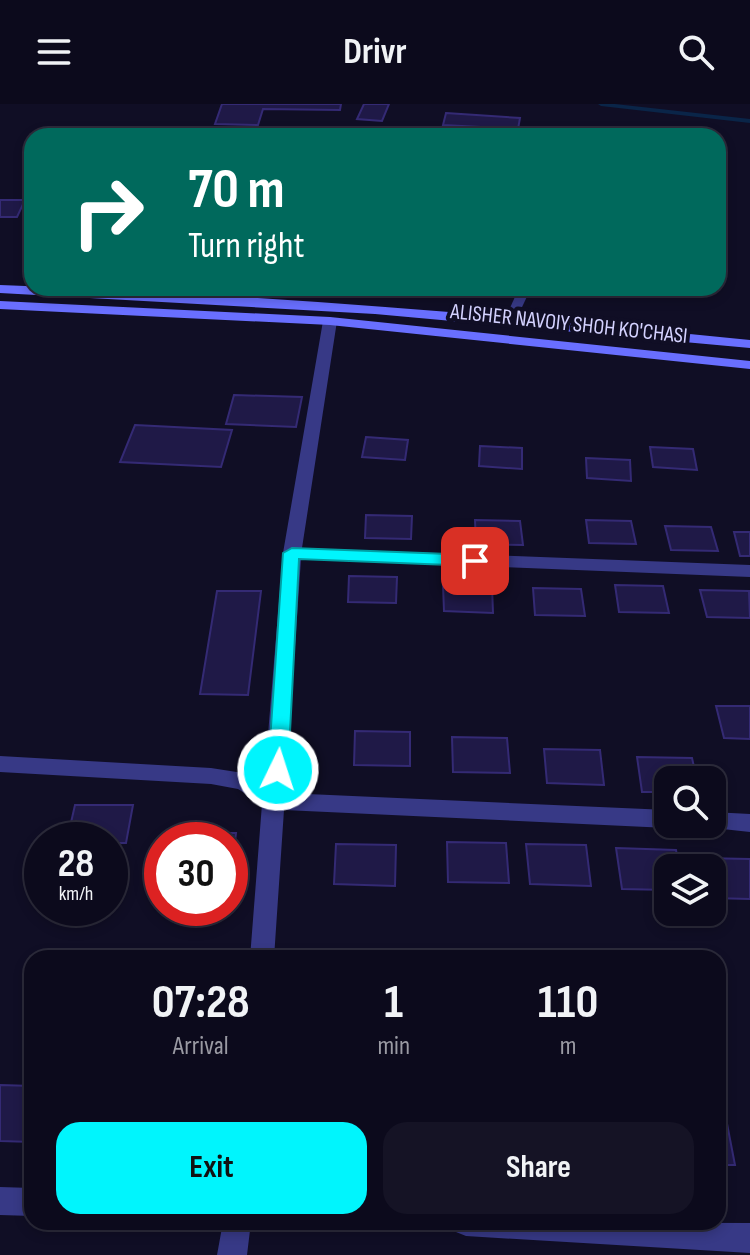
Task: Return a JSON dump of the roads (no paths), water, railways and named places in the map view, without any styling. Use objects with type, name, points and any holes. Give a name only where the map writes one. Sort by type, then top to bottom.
[{"type":"main road","name":"ALISHER NAVOIY SHOH KO'CHASI","points":[[0,289],[24,290]]},
{"type":"main road","name":"ALISHER NAVOIY SHOH KO'CHASI","points":[[194,296],[511,319],[750,344]]},
{"type":"main road","name":"ALISHER NAVOIY SHOH KO'CHASI","points":[[0,305],[330,321],[750,365]]},
{"type":"street","points":[[263,950],[292,553],[330,321]]},
{"type":"street","points":[[292,553],[750,571]]},
{"type":"street","points":[[0,764],[211,776],[243,781],[276,801],[654,818]]},
{"type":"street","points":[[726,822],[750,823]]},
{"type":"street","points":[[0,1201],[24,1202]]},
{"type":"street","points":[[232,1255],[236,1230]]},
{"type":"street","points":[[608,1230],[750,1238]]},
{"type":"lane","points":[[511,319],[521,296]]},
{"type":"waterway","points":[[601,104],[750,121]]}]
